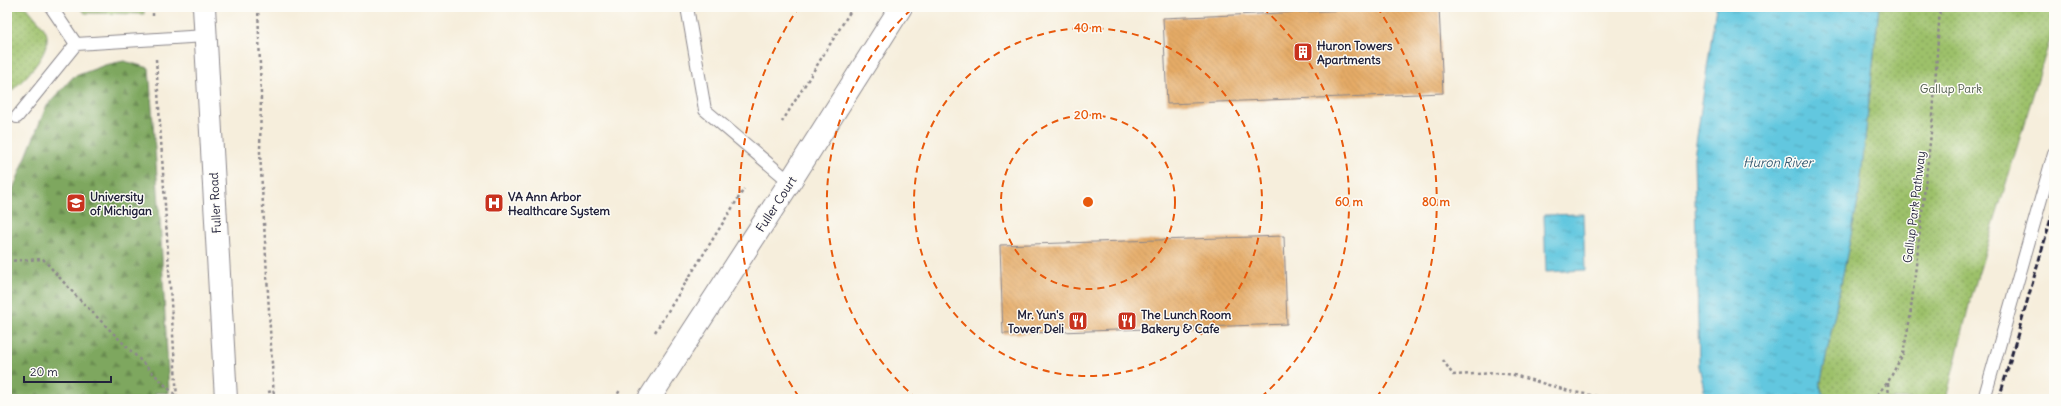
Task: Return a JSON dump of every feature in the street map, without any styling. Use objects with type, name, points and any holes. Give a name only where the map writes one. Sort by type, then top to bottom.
[{"type":"street","name":"Fuller Road","points":[[204,7],[226,399]]},
{"type":"street","name":"Fuller Court","points":[[649,399],[790,182],[901,7]]},
{"type":"lane","points":[[52,7],[76,44]]},
{"type":"lane","points":[[688,7],[705,110],[790,182]]},
{"type":"lane","points":[[17,117],[76,44],[206,36]]},
{"type":"lane","points":[[1984,399],[2054,153]]},
{"type":"path","points":[[153,7],[177,398]]},
{"type":"path","points":[[258,7],[261,94],[260,152],[274,399]]},
{"type":"path","points":[[782,122],[853,7]]},
{"type":"path","name":"Gallup Park Pathway","points":[[1873,399],[1888,382],[1903,354],[1910,318],[1934,116],[1940,7]]},
{"type":"path","points":[[655,332],[744,189]]},
{"type":"path","points":[[7,261],[43,259],[77,297],[177,398]]},
{"type":"path","points":[[1443,360],[1453,375],[1500,373],[1514,375],[1569,391],[1611,399]]},
{"type":"path","points":[[1888,382],[1889,399]]},
{"type":"path","points":[[615,399],[620,390]]},
{"type":"path","points":[[268,392],[274,391]]},
{"type":"path","points":[[177,398],[186,397]]},
{"type":"green space","points":[[7,7],[27,7],[40,22],[46,32],[47,40],[41,58],[28,75],[7,95]]},
{"type":"green space","points":[[78,7],[144,7],[144,14],[85,13]]},
{"type":"green space","name":"Gallup Park","points":[[1879,7],[2054,7],[2054,26],[1969,305],[1946,399],[1825,399],[1820,386],[1859,196]]},
{"type":"green space","name":"University of Michigan","points":[[124,61],[149,68],[160,218],[169,393],[155,393],[155,399],[7,399],[7,204],[46,107],[73,77],[105,65]]},
{"type":"water","name":"Huron River","points":[[1716,7],[1879,7],[1859,196],[1820,386],[1825,399],[1706,399],[1699,366],[1694,157]]},
{"type":"water","points":[[1583,214],[1585,270],[1546,272],[1544,215]]},
{"type":"building","name":"Huron Towers Apartments","points":[[1439,7],[1443,93],[1167,104],[1163,18]]},
{"type":"building","points":[[1284,236],[1287,324],[1003,334],[1000,245]]},
{"type":"railway","points":[[1999,399],[2054,208]]},
{"type":"place","name":"Huron Towers Apartments","points":[[1303,52]]},
{"type":"place","name":"University of Michigan","points":[[76,203]]},
{"type":"place","name":"VA Ann Arbor Healthcare System","points":[[494,203]]},
{"type":"place","name":"Mr. Yun's Tower Deli","points":[[1078,321]]},
{"type":"place","name":"The Lunch Room Bakery & Cafe","points":[[1127,321]]}]
